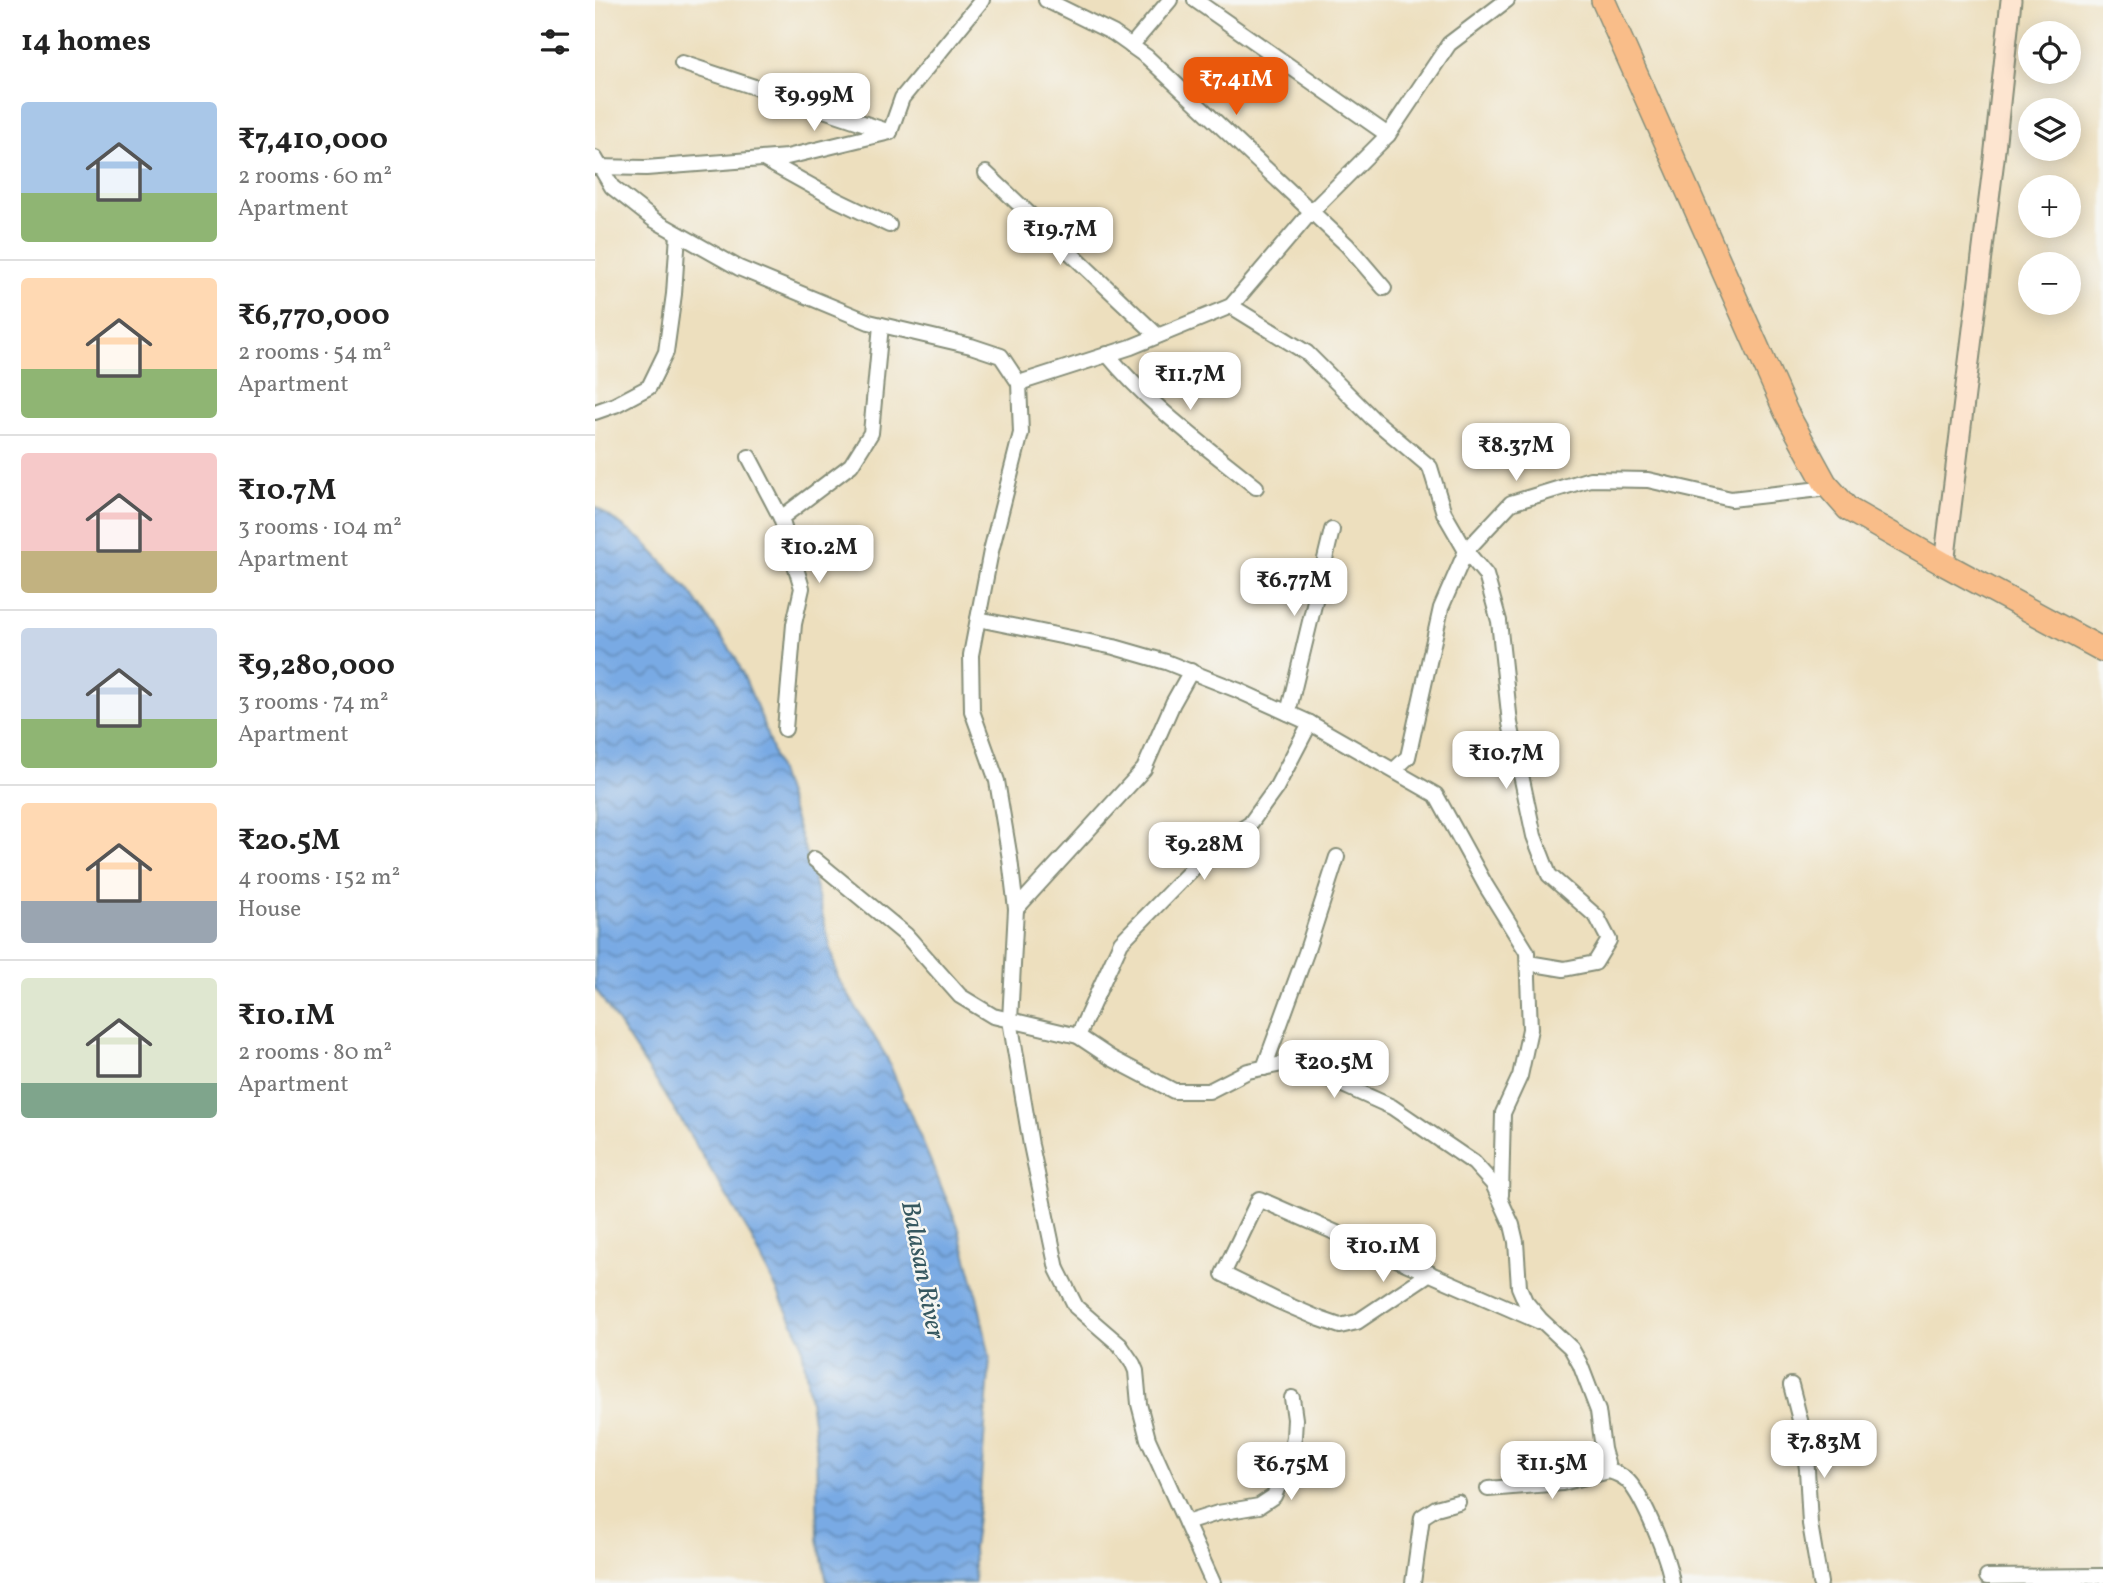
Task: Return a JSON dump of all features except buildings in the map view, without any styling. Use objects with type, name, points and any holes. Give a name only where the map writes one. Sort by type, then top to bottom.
[{"type":"main road","points":[[1603,0],[1786,412],[1829,488],[1848,509],[2103,650]]},
{"type":"street","points":[[891,132],[902,98],[982,0]]},
{"type":"street","points":[[1046,0],[1113,33],[1147,57],[1347,245],[1384,288]]},
{"type":"street","points":[[1131,46],[1170,0]]},
{"type":"street","points":[[1195,0],[1388,135]]},
{"type":"street","points":[[1019,383],[1107,354],[1231,306],[1311,212],[1388,135],[1449,44],[1507,0]]},
{"type":"street","points":[[1944,564],[2011,0]]},
{"type":"street","points":[[682,63],[891,132]]},
{"type":"street","points":[[596,164],[646,168],[787,158],[891,132]]},
{"type":"street","points":[[763,159],[889,225]]},
{"type":"street","points":[[596,164],[611,187],[654,220],[739,268],[869,322],[971,346],[1001,356],[1019,383],[1021,433],[991,551],[971,655],[972,711],[997,781],[1016,908],[1010,1020],[1056,1269],[1076,1307],[1120,1345],[1133,1364],[1143,1426],[1213,1583]]},
{"type":"street","points":[[986,173],[1157,335]]},
{"type":"street","points":[[595,412],[649,387],[666,352],[674,294],[678,233]]},
{"type":"street","points":[[1231,306],[1307,353],[1372,418],[1430,467],[1444,513],[1466,551],[1486,575],[1499,621],[1510,723],[1534,836],[1549,875],[1597,917],[1609,940],[1595,963],[1564,969],[1528,963]]},
{"type":"street","points":[[781,518],[851,465],[871,433],[881,325]]},
{"type":"street","points":[[1107,354],[1128,379],[1176,423],[1256,487]]},
{"type":"street","points":[[749,457],[781,518],[802,588],[794,624],[785,729]]},
{"type":"street","points":[[1394,770],[1408,757],[1441,608],[1466,551],[1511,503],[1590,479],[1648,480],[1731,499],[1829,488]]},
{"type":"street","points":[[1288,713],[1332,530]]},
{"type":"street","points":[[978,620],[1115,646],[1191,671],[1310,723],[1436,795],[1486,886],[1527,952],[1530,1029],[1520,1076],[1503,1113],[1500,1197]]},
{"type":"street","points":[[1016,908],[1144,769],[1173,703],[1191,671]]},
{"type":"street","points":[[1078,1036],[1121,942],[1214,847],[1250,824],[1276,788],[1310,723]]},
{"type":"street","points":[[1264,1068],[1337,857]]},
{"type":"street","points":[[814,859],[906,934],[960,996],[993,1016],[1078,1036],[1111,1058],[1174,1091],[1209,1091],[1248,1070],[1292,1062],[1392,1107],[1474,1163],[1493,1184],[1514,1231],[1519,1287],[1531,1310],[1562,1338],[1580,1364],[1598,1411],[1609,1471]]},
{"type":"street","points":[[1430,1273],[1356,1322],[1340,1326],[1276,1300],[1223,1274],[1259,1199],[1430,1273],[1546,1325]]},
{"type":"street","points":[[1791,1385],[1801,1424],[1810,1524],[1820,1583]]},
{"type":"street","points":[[1186,1523],[1218,1513],[1259,1506],[1275,1496],[1288,1464],[1294,1437],[1292,1398]]},
{"type":"street","points":[[1488,1489],[1562,1483],[1609,1471],[1622,1476],[1633,1488],[1664,1550],[1672,1583]]},
{"type":"street","points":[[1413,1583],[1422,1517],[1436,1508],[1458,1502]]},
{"type":"street","points":[[1987,1577],[2103,1576]]},
{"type":"water","name":"Balasan River","points":[[595,506],[643,541],[689,590],[736,658],[760,714],[810,865],[838,978],[886,1056],[958,1226],[976,1291],[990,1358],[980,1494],[973,1548],[975,1583],[827,1583],[818,1539],[816,1441],[801,1340],[749,1233],[673,1107],[595,988]]}]
